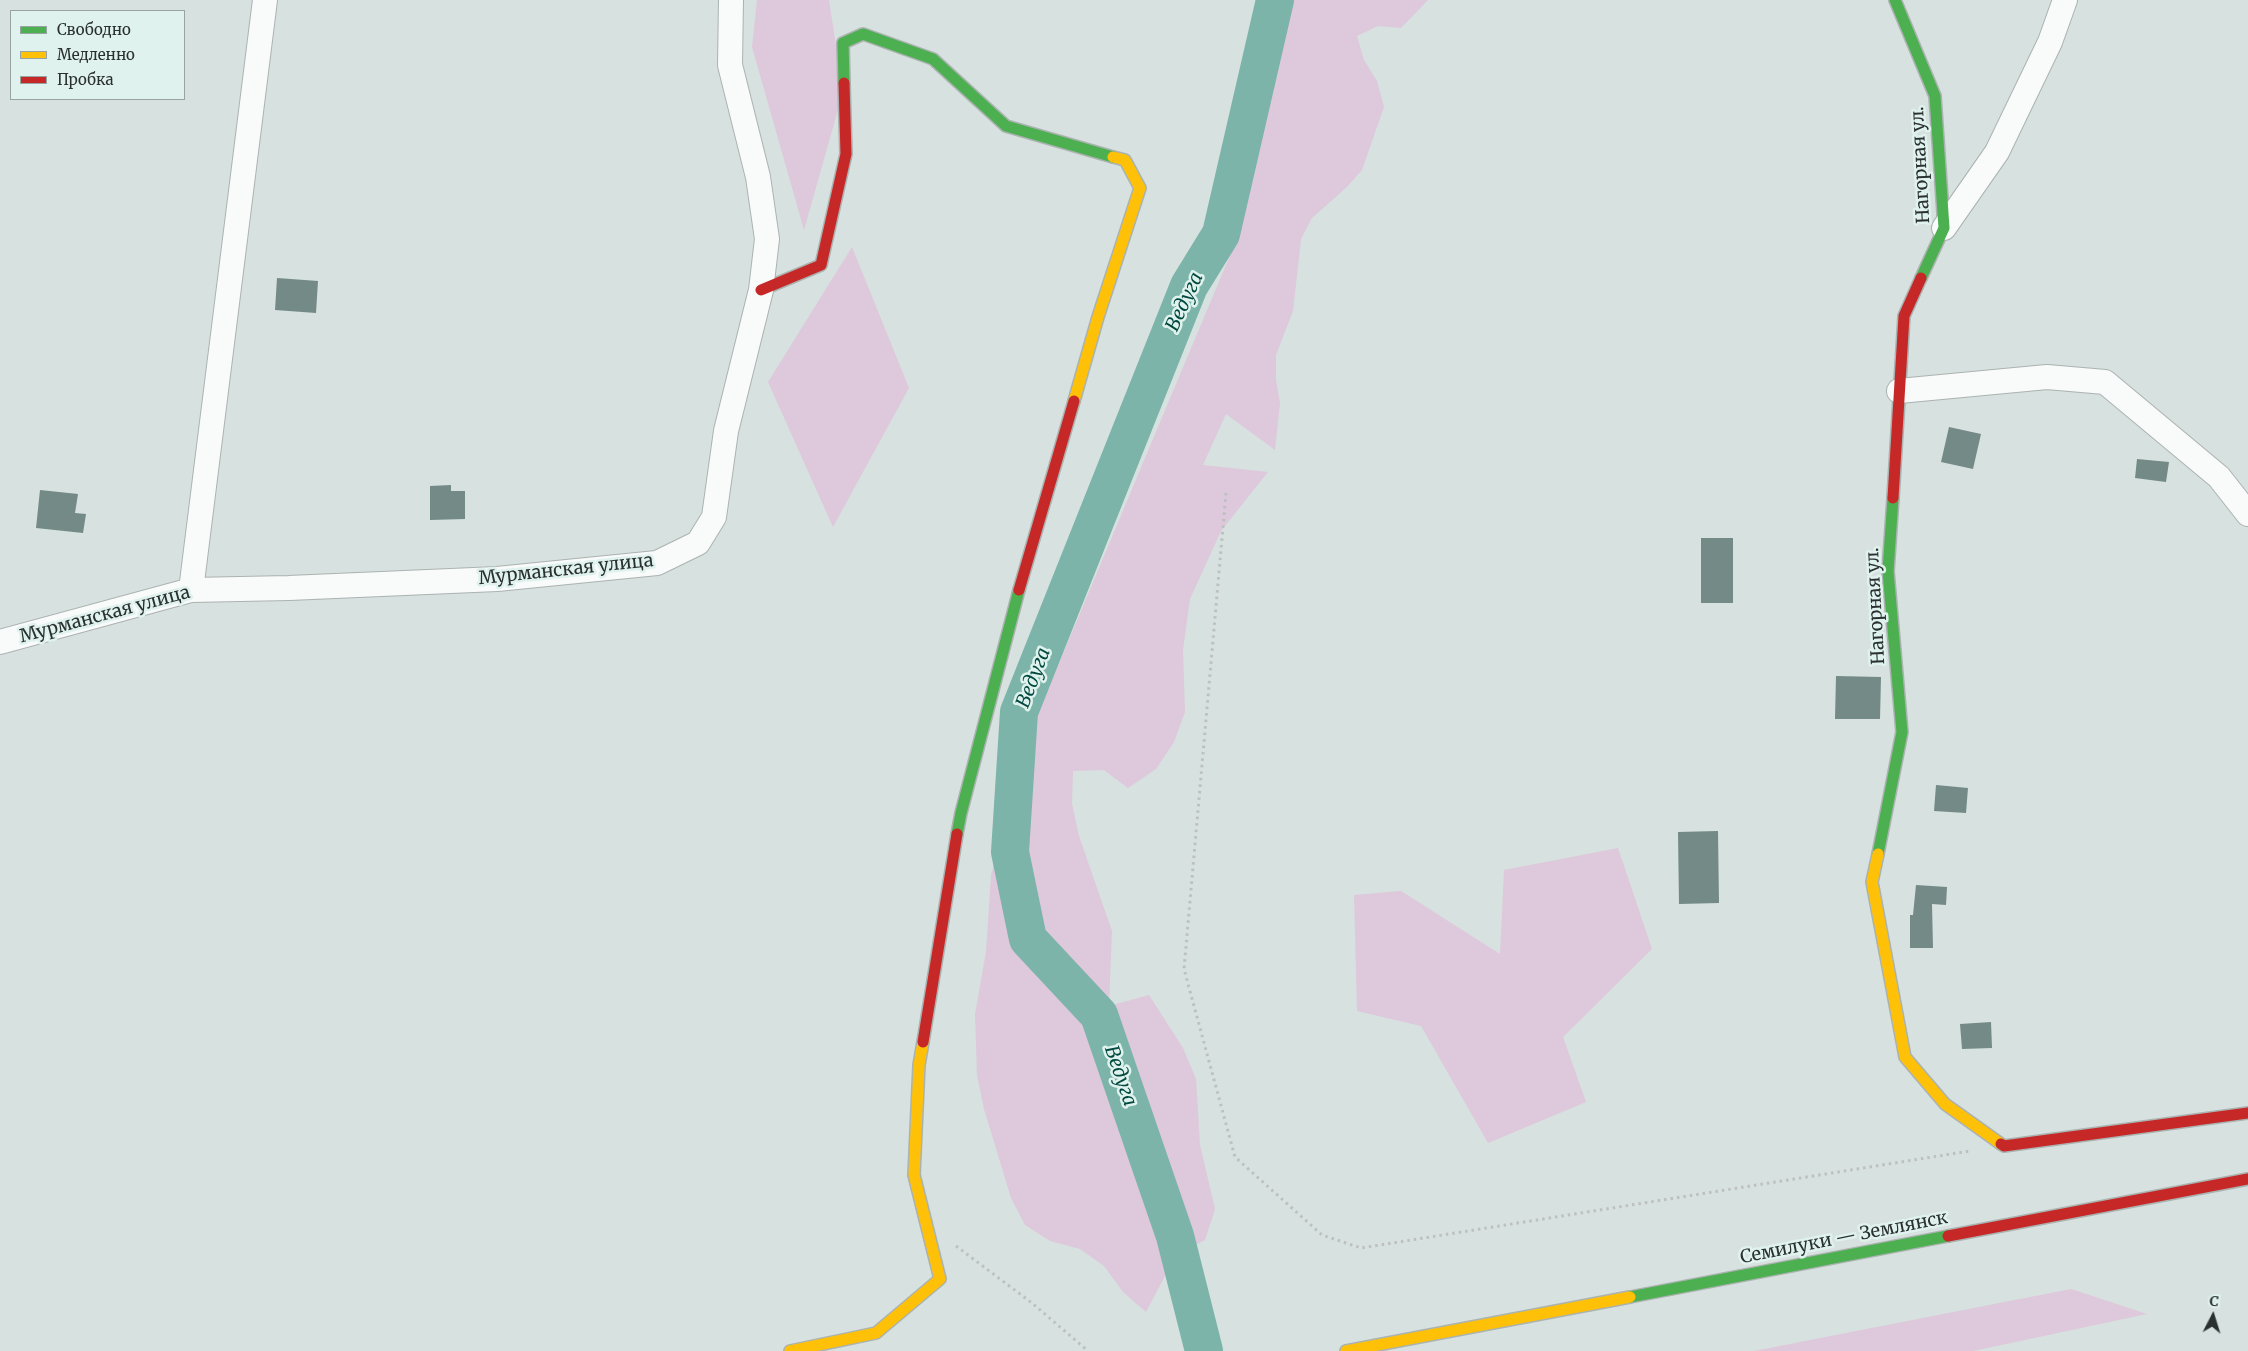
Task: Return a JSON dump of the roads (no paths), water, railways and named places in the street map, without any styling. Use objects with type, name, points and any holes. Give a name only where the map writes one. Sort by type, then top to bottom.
[{"type":"street","points":[[191,590],[265,0]]},
{"type":"street","name":"Мурманская улица","points":[[0,642],[191,590],[289,588],[506,578],[657,563],[698,544],[714,518],[726,431],[761,290],[767,239],[758,177],[730,65],[731,0]]},
{"type":"street","name":"Нагорная ул.","points":[[1895,0],[1935,96],[1944,228],[1904,316],[1888,571],[1902,732],[1872,882],[1904,1057],[1945,1104],[2004,1146],[2248,1113]]},
{"type":"street","points":[[1944,228],[1997,152],[2050,42],[2064,0]]},
{"type":"street","points":[[761,290],[821,265],[846,154],[843,43],[863,34],[933,59],[1006,126],[1125,160],[1140,188],[1098,317],[1022,579],[961,813],[919,1065],[914,1175],[928,1224],[940,1279],[876,1333],[790,1351]]},
{"type":"street","points":[[1899,391],[2047,377],[2105,382],[2219,477],[2248,514]]},
{"type":"street","name":"Семилуки — Землянск","points":[[1346,1351],[2248,1179]]},
{"type":"waterway","name":"Ведуга","points":[[1204,1351],[1175,1236],[1099,1015],[1028,939],[1010,852],[1019,712],[1189,286],[1221,234],[1275,0]]}]
